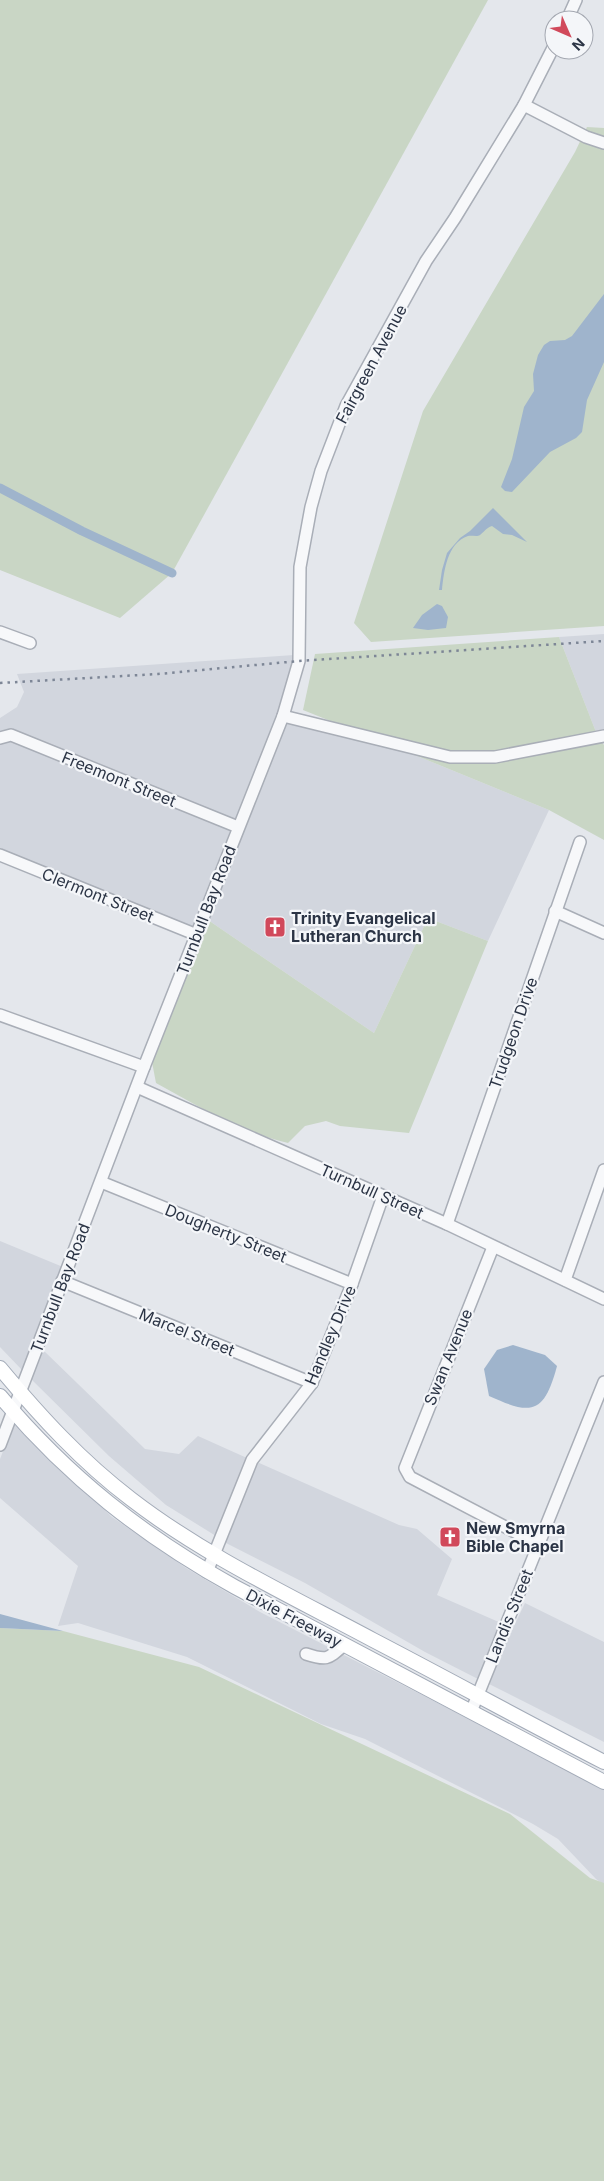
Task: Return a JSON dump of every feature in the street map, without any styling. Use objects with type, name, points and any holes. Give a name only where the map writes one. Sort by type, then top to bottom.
[{"type":"main road","name":"Dixie Freeway","points":[[0,1368],[64,1440],[105,1478],[184,1537],[214,1555],[604,1762]]},
{"type":"main road","name":"Dixie Freeway","points":[[0,1396],[45,1447],[100,1497],[146,1533],[207,1572],[604,1782]]},
{"type":"street","name":"Fairgreen Avenue","points":[[283,716],[299,661],[300,567],[311,508],[321,471],[346,406],[426,261],[456,218],[524,105],[547,60]]},
{"type":"street","points":[[524,105],[586,137],[604,143]]},
{"type":"street","points":[[0,632],[30,643]]},
{"type":"street","points":[[283,716],[450,757],[494,757],[604,736]]},
{"type":"street","name":"Turnbull Bay Road","points":[[0,1445],[144,1067],[283,716]]},
{"type":"street","name":"Freemont Street","points":[[0,738],[11,735],[238,827]]},
{"type":"street","name":"Trudgeon Drive","points":[[447,1224],[580,842]]},
{"type":"street","name":"Clermont Street","points":[[0,855],[197,935]]},
{"type":"street","points":[[555,911],[604,932]]},
{"type":"street","points":[[0,1014],[144,1067]]},
{"type":"street","name":"Turnbull Street","points":[[137,1087],[447,1224],[604,1299]]},
{"type":"street","points":[[565,1280],[604,1170]]},
{"type":"street","name":"Dougherty Street","points":[[100,1182],[352,1284]]},
{"type":"street","name":"Handley Drive","points":[[207,1572],[252,1460],[312,1383],[352,1284],[383,1196]]},
{"type":"street","name":"Swan Avenue","points":[[493,1247],[405,1468],[410,1477],[538,1544]]},
{"type":"street","name":"Marcel Street","points":[[62,1281],[312,1383]]},
{"type":"street","name":"Landis Street","points":[[470,1712],[604,1382]]},
{"type":"street","points":[[306,1654],[322,1660],[330,1657],[344,1645]]},
{"type":"shaded area","points":[[604,634],[604,731],[596,732],[559,637]]},
{"type":"shaded area","points":[[294,655],[279,714],[235,821],[0,733],[0,718],[17,707],[24,692],[17,674]]},
{"type":"shaded area","points":[[287,721],[400,749],[549,810],[488,941],[428,918],[374,1033],[208,920]]},
{"type":"shaded area","points":[[11,740],[231,829],[194,929],[0,850],[0,744]]},
{"type":"shaded area","points":[[0,1241],[63,1267],[23,1371],[0,1347]]},
{"type":"shaded area","points":[[65,1287],[67,1288],[43,1350],[145,1449],[179,1454],[198,1436],[247,1458],[216,1536],[166,1505],[109,1456],[31,1379]]},
{"type":"shaded area","points":[[15,1421],[42,1450],[112,1517],[186,1568],[260,1612],[604,1788],[604,1885],[558,1839],[533,1824],[365,1739],[321,1724],[187,1657],[78,1623],[58,1626],[78,1566],[0,1498],[0,1459]]},
{"type":"shaded area","points":[[257,1462],[399,1525],[417,1529],[452,1559],[437,1595],[501,1623],[478,1679],[425,1652],[305,1583],[224,1542]]},
{"type":"shaded area","points":[[525,1603],[604,1642],[604,1742],[487,1683],[510,1627],[513,1628]]},
{"type":"green space","points":[[0,0],[488,0],[172,573],[120,618],[0,570]]},
{"type":"green space","points":[[587,127],[604,128],[604,626],[371,642],[354,623],[423,411],[575,152]]},
{"type":"green space","points":[[559,637],[596,732],[493,752],[450,752],[338,724],[303,710],[315,654]]},
{"type":"green space","points":[[601,741],[604,745],[604,840],[549,810],[400,749],[451,762]]},
{"type":"green space","points":[[428,918],[488,941],[409,1133],[340,1126],[326,1121],[305,1126],[288,1143],[236,1125],[156,1083],[152,1062],[208,920],[374,1033]]},
{"type":"green space","points":[[0,1628],[63,1631],[199,1667],[510,1814],[590,1878],[604,1883],[604,2181],[0,2181]]},
{"type":"water","points":[[604,294],[604,362],[587,400],[582,432],[576,438],[550,452],[512,492],[505,491],[501,487],[512,459],[524,407],[534,391],[533,374],[538,355],[544,345],[550,341],[565,340],[572,336]]},
{"type":"water","points":[[493,508],[527,542],[512,535],[503,534],[492,526],[479,536],[468,536],[455,545],[451,551],[442,590],[439,590],[447,553],[460,538],[470,531]]},
{"type":"water","points":[[437,604],[442,606],[448,617],[446,628],[428,630],[413,628],[422,615]]},
{"type":"water","points":[[513,1345],[545,1355],[557,1366],[547,1394],[541,1402],[534,1406],[526,1408],[516,1406],[489,1396],[484,1369],[497,1350]]},
{"type":"water","points":[[0,1614],[63,1631],[0,1628]]},
{"type":"waterway","points":[[0,488],[82,531],[172,573]]},
{"type":"railway","points":[[0,683],[158,674],[299,661],[604,641]]},
{"type":"place","name":"Trinity Evangelical Lutheran Church","points":[[275,927]]},
{"type":"place","name":"New Smyrna Bible Chapel","points":[[450,1537]]}]
